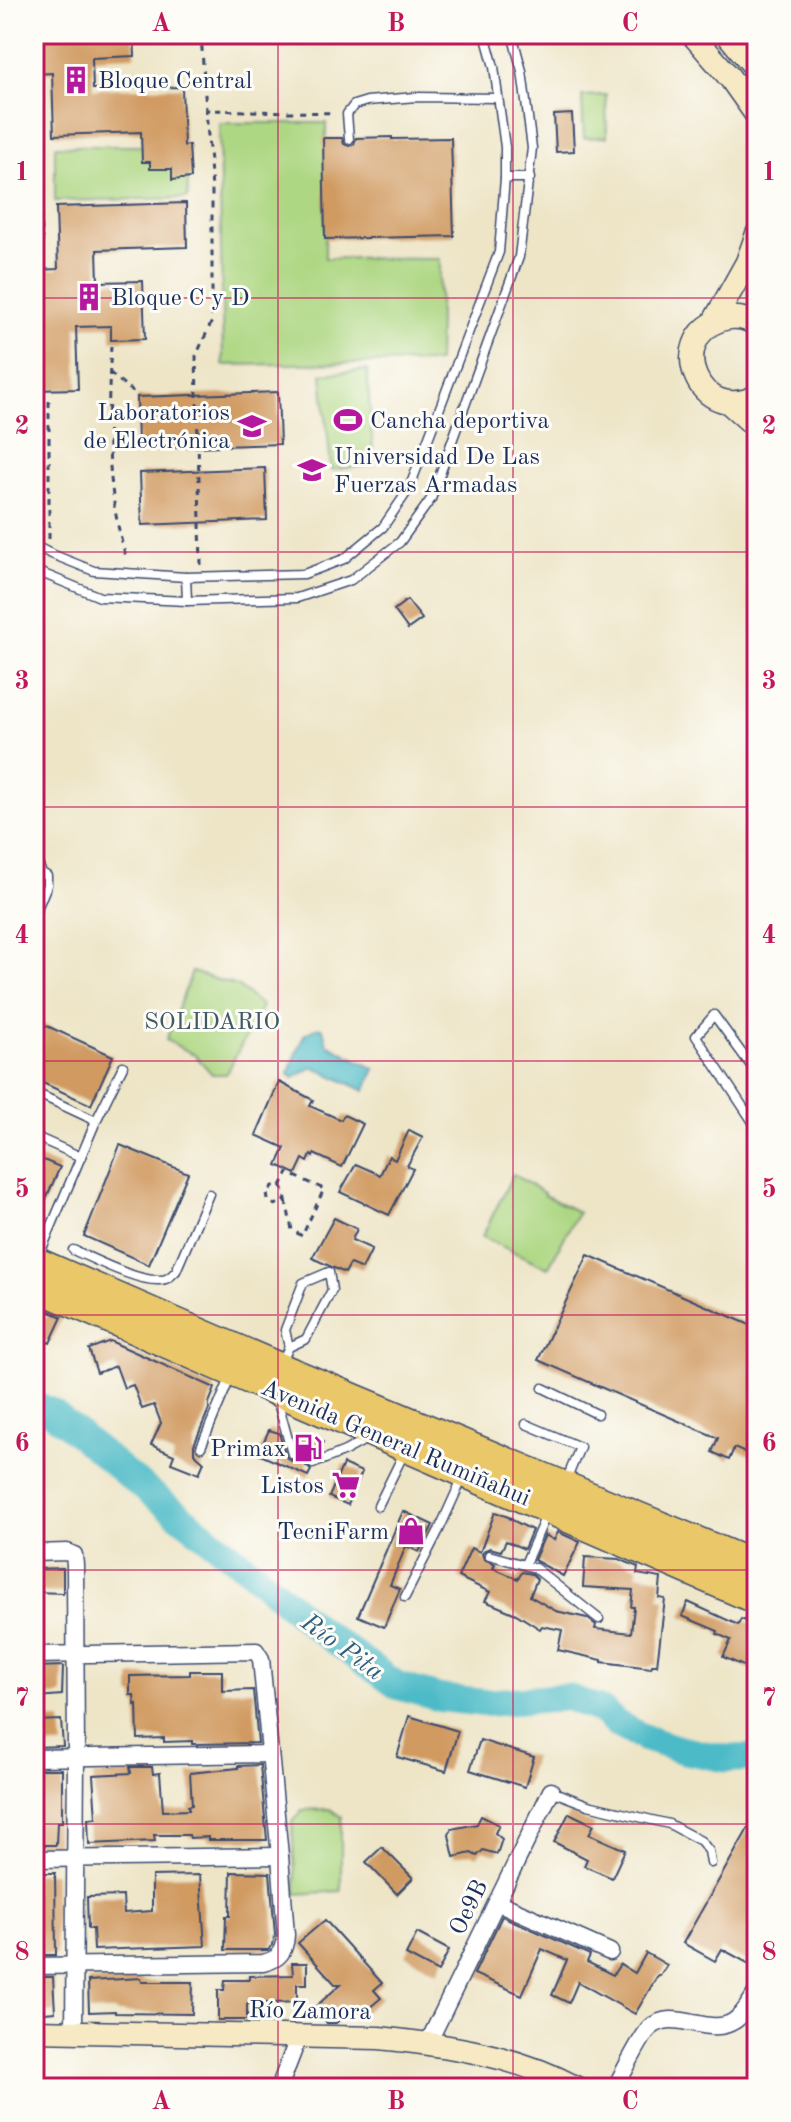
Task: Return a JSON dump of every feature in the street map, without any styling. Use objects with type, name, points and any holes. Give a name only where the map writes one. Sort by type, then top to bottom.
[{"type":"highway","name":"Avenida General Rumiñahui","points":[[39,1276],[129,1288],[281,1368],[557,1497],[757,1599]]},
{"type":"highway","name":"Avenida General Rumiñahui","points":[[39,1276],[234,1372],[281,1368],[376,1434],[465,1472],[557,1497],[757,1567]]},
{"type":"street","points":[[692,34],[730,78],[757,116]]},
{"type":"street","points":[[727,34],[757,70]]},
{"type":"street","points":[[757,234],[747,262],[713,323],[696,343],[692,355],[697,381],[716,399],[729,403],[757,396]]},
{"type":"street","points":[[713,323],[739,318],[757,325]]},
{"type":"street","points":[[729,403],[757,428]]},
{"type":"street","points":[[34,1553],[67,1552],[74,1555],[74,2031]]},
{"type":"street","points":[[34,1655],[256,1651],[261,1659],[280,1856],[285,1948],[273,1960],[263,1963],[34,1966]]},
{"type":"street","points":[[34,1758],[270,1754]]},
{"type":"street","name":"Oe9B","points":[[428,2043],[551,1791]]},
{"type":"street","points":[[34,1859],[280,1856]]},
{"type":"street","points":[[497,1902],[610,1952]]},
{"type":"street","points":[[615,2088],[649,2029],[663,2021],[681,2020],[718,2026],[732,2023],[744,2012],[757,1992]]},
{"type":"street","name":"Río Zamora","points":[[34,2031],[379,2038],[428,2043],[489,2054],[556,2077],[577,2088]]},
{"type":"street","points":[[279,2088],[299,2036]]},
{"type":"lane","points":[[34,545],[94,571],[186,577],[304,574],[344,559],[383,527],[409,489],[499,252],[505,147],[494,67],[485,34]]},
{"type":"lane","points":[[34,570],[100,597],[187,601],[297,598],[351,580],[400,542],[431,499],[519,257],[532,148],[522,71],[512,34]]},
{"type":"lane","points":[[349,139],[347,114],[354,105],[367,101],[416,97],[498,98]]},
{"type":"lane","points":[[505,178],[530,178]]},
{"type":"lane","points":[[186,577],[187,601]]},
{"type":"lane","points":[[34,855],[42,873],[47,876],[47,885],[34,916]]},
{"type":"lane","points":[[757,1074],[714,1015],[696,1036],[757,1128]]},
{"type":"lane","points":[[34,1320],[39,1276],[81,1157],[123,1066]]},
{"type":"lane","points":[[34,1092],[96,1121]]},
{"type":"lane","points":[[43,1140],[81,1157]]},
{"type":"lane","points":[[73,1250],[129,1288],[169,1278],[176,1271],[209,1194]]},
{"type":"lane","points":[[281,1368],[306,1339],[332,1290],[329,1272],[303,1283],[285,1330],[281,1368],[292,1454]]},
{"type":"lane","points":[[201,1447],[234,1372]]},
{"type":"lane","points":[[543,1388],[597,1414]]},
{"type":"lane","points":[[525,1564],[580,1447],[526,1424]]},
{"type":"lane","points":[[313,1464],[376,1434]]},
{"type":"lane","points":[[378,1506],[407,1448]]},
{"type":"lane","points":[[405,1597],[465,1472]]},
{"type":"lane","points":[[489,1555],[535,1568],[599,1619]]},
{"type":"lane","points":[[551,1791],[588,1805],[669,1824],[701,1841],[709,1851],[711,1863]]},
{"type":"path","points":[[201,34],[212,189],[212,321],[196,356],[201,577]]},
{"type":"path","points":[[34,250],[43,256],[37,172],[36,82]]},
{"type":"path","points":[[206,110],[347,114]]},
{"type":"path","points":[[111,346],[108,418],[113,494],[120,538],[131,573]]},
{"type":"path","points":[[110,373],[138,396]]},
{"type":"path","points":[[49,399],[49,553]]},
{"type":"path","points":[[288,1172],[324,1189],[302,1236],[292,1230],[285,1192],[281,1186],[288,1172]]},
{"type":"path","points":[[281,1186],[273,1186],[267,1193],[268,1200],[275,1205],[286,1200]]},
{"type":"green space","points":[[606,95],[607,137],[584,138],[582,96]]},
{"type":"green space","points":[[219,123],[326,123],[325,258],[440,259],[438,362],[223,365]]},
{"type":"green space","points":[[55,146],[187,146],[188,198],[55,201]]},
{"type":"green space","name":"Cancha deportiva","points":[[367,370],[374,465],[331,470],[322,374]]},
{"type":"green space","name":"SOLIDARIO","points":[[192,972],[237,986],[262,1006],[226,1074],[212,1074],[195,1055],[166,1040]]},
{"type":"green space","points":[[513,1174],[544,1195],[578,1212],[548,1268],[482,1237]]},
{"type":"green space","points":[[330,1809],[341,1817],[341,1891],[296,1894],[292,1822],[302,1810]]},
{"type":"water","points":[[318,1027],[323,1029],[327,1044],[375,1069],[365,1091],[313,1067],[294,1078],[288,1074],[304,1035]]},
{"type":"building","name":"Bloque Central","points":[[34,34],[134,34],[135,56],[92,58],[93,89],[182,87],[184,146],[189,145],[191,178],[172,180],[172,169],[150,169],[150,162],[142,162],[141,132],[54,135],[52,73],[34,74]]},
{"type":"building","points":[[572,114],[574,151],[556,152],[554,115]]},
{"type":"building","points":[[323,138],[342,138],[344,144],[349,146],[354,144],[356,138],[451,138],[454,236],[325,239]]},
{"type":"building","name":"Bloque C y D","points":[[186,203],[187,247],[97,250],[98,282],[143,281],[145,339],[111,340],[111,326],[76,327],[78,389],[34,390],[34,345],[37,345],[34,270],[58,269],[56,207]]},
{"type":"building","points":[[278,392],[280,444],[138,449],[137,397]]},
{"type":"building","points":[[265,468],[267,520],[142,525],[140,473]]},
{"type":"building","points":[[407,600],[422,619],[408,629],[394,610]]},
{"type":"building","points":[[34,1020],[113,1056],[91,1105],[34,1079]]},
{"type":"building","points":[[279,1082],[313,1100],[310,1106],[341,1120],[344,1115],[363,1124],[342,1167],[314,1154],[308,1162],[303,1159],[296,1174],[277,1165],[285,1148],[256,1135]]},
{"type":"building","points":[[409,1130],[423,1137],[407,1166],[413,1169],[389,1215],[340,1192],[356,1164],[380,1175],[389,1156],[395,1160]]},
{"type":"building","points":[[120,1145],[188,1173],[149,1265],[84,1236]]},
{"type":"building","points":[[34,1156],[60,1167],[34,1226]]},
{"type":"building","points":[[334,1218],[357,1229],[352,1240],[372,1249],[362,1269],[350,1264],[345,1273],[312,1258]]},
{"type":"building","points":[[588,1255],[757,1328],[757,1458],[734,1448],[729,1460],[712,1452],[718,1438],[538,1360]]},
{"type":"building","points":[[49,1311],[62,1317],[50,1343],[36,1337]]},
{"type":"building","points":[[110,1341],[215,1388],[194,1445],[194,1453],[204,1462],[199,1474],[171,1463],[174,1455],[151,1445],[161,1423],[154,1405],[142,1409],[133,1385],[124,1388],[116,1366],[97,1373],[89,1349]]},
{"type":"building","points":[[269,1430],[279,1433],[286,1457],[291,1461],[298,1456],[295,1440],[298,1441],[301,1433],[323,1442],[317,1455],[307,1460],[306,1466],[311,1470],[308,1476],[258,1454]]},
{"type":"building","name":"Listos","points":[[343,1464],[362,1472],[348,1505],[329,1497]]},
{"type":"building","points":[[403,1511],[433,1525],[419,1552],[406,1546],[390,1585],[400,1589],[384,1627],[358,1616]]},
{"type":"building","points":[[495,1512],[532,1530],[524,1549],[506,1541],[501,1551],[485,1550],[482,1554],[484,1559],[495,1564],[493,1568],[518,1579],[522,1572],[532,1574],[537,1579],[530,1596],[556,1611],[587,1618],[596,1625],[595,1629],[631,1633],[633,1590],[583,1587],[585,1557],[619,1559],[638,1567],[637,1574],[661,1578],[659,1598],[665,1599],[657,1665],[651,1668],[602,1662],[558,1650],[562,1630],[542,1626],[540,1629],[516,1614],[485,1601],[490,1592],[458,1577],[471,1548],[480,1552]]},
{"type":"building","points":[[558,1532],[580,1542],[563,1576],[534,1560],[545,1535],[554,1540]]},
{"type":"building","points":[[63,1568],[63,1593],[34,1592],[34,1569]]},
{"type":"building","points":[[688,1602],[738,1625],[741,1619],[757,1626],[752,1645],[757,1647],[757,1655],[750,1669],[723,1657],[731,1640],[682,1616]]},
{"type":"building","points":[[63,1666],[62,1695],[37,1697],[34,1667]]},
{"type":"building","points":[[190,1671],[222,1671],[222,1691],[253,1690],[258,1743],[192,1744],[192,1741],[164,1742],[164,1738],[138,1739],[137,1704],[134,1695],[130,1695],[130,1676],[190,1675]]},
{"type":"building","points":[[409,1716],[458,1731],[446,1771],[397,1757]]},
{"type":"building","points":[[61,1720],[63,1746],[34,1747],[34,1721]]},
{"type":"building","points":[[480,1740],[534,1757],[525,1787],[470,1770]]},
{"type":"building","points":[[260,1765],[267,1840],[208,1840],[208,1837],[190,1838],[189,1835],[154,1835],[155,1841],[89,1844],[88,1819],[96,1818],[93,1775],[131,1773],[130,1767],[152,1767],[153,1774],[160,1773],[163,1811],[189,1810],[188,1806],[192,1805],[190,1773]]},
{"type":"building","points":[[34,1769],[62,1769],[62,1822],[57,1822],[56,1845],[34,1845]]},
{"type":"building","points":[[569,1813],[594,1825],[589,1834],[625,1850],[612,1878],[584,1866],[587,1859],[554,1842]]},
{"type":"building","points":[[757,1813],[757,1968],[722,1949],[715,1961],[683,1943]]},
{"type":"building","points":[[481,1816],[499,1825],[495,1833],[502,1839],[497,1854],[483,1850],[477,1856],[471,1853],[454,1857],[449,1835],[451,1829],[477,1824]]},
{"type":"building","points":[[382,1847],[413,1878],[397,1894],[366,1862]]},
{"type":"building","points":[[231,1872],[270,1873],[275,1935],[273,1945],[268,1950],[225,1950]]},
{"type":"building","points":[[34,1873],[55,1873],[56,1955],[34,1955]]},
{"type":"building","points":[[200,1875],[205,1946],[94,1950],[93,1929],[88,1929],[87,1897],[123,1896],[124,1913],[152,1911],[152,1876]]},
{"type":"building","points":[[502,1916],[590,1955],[587,1962],[613,1975],[620,1964],[635,1973],[646,1953],[667,1965],[635,2014],[578,1982],[569,2003],[552,1995],[567,1960],[542,1949],[522,1995],[474,1974]]},
{"type":"building","points":[[325,1920],[382,1983],[374,1990],[381,1998],[362,2014],[355,2006],[336,2023],[327,2023],[314,2008],[341,1984],[335,1984],[298,1943]]},
{"type":"building","points":[[417,1933],[449,1950],[438,1972],[406,1955]]},
{"type":"building","points":[[292,1963],[307,1963],[307,1984],[297,1984],[297,2002],[247,2004],[247,2020],[218,2020],[218,1990],[224,1990],[225,1980],[293,1975]]},
{"type":"building","points":[[34,1977],[53,1977],[55,2012],[34,2014]]},
{"type":"building","points":[[141,1978],[142,1982],[193,1982],[192,2014],[89,2012],[88,1981]]},
{"type":"waterway","name":"Río Pita","points":[[34,1404],[53,1413],[255,1574],[314,1626],[398,1686],[440,1698],[484,1703],[567,1697],[603,1711],[617,1724],[644,1738],[682,1750],[728,1759],[757,1757]]},
{"type":"place","name":"Bloque Central","points":[[76,80]]},
{"type":"place","name":"Bloque C y D","points":[[89,297]]},
{"type":"place","name":"Cancha deportiva","points":[[348,420]]},
{"type":"place","name":"Laboratorios de Electrónica","points":[[252,426]]},
{"type":"place","name":"Universidad De Las Fuerzas Armadas","points":[[312,470]]},
{"type":"place","name":"Primax","points":[[308,1448]]},
{"type":"place","name":"Listos","points":[[346,1485]]},
{"type":"place","name":"TecniFarm","points":[[411,1531]]}]
